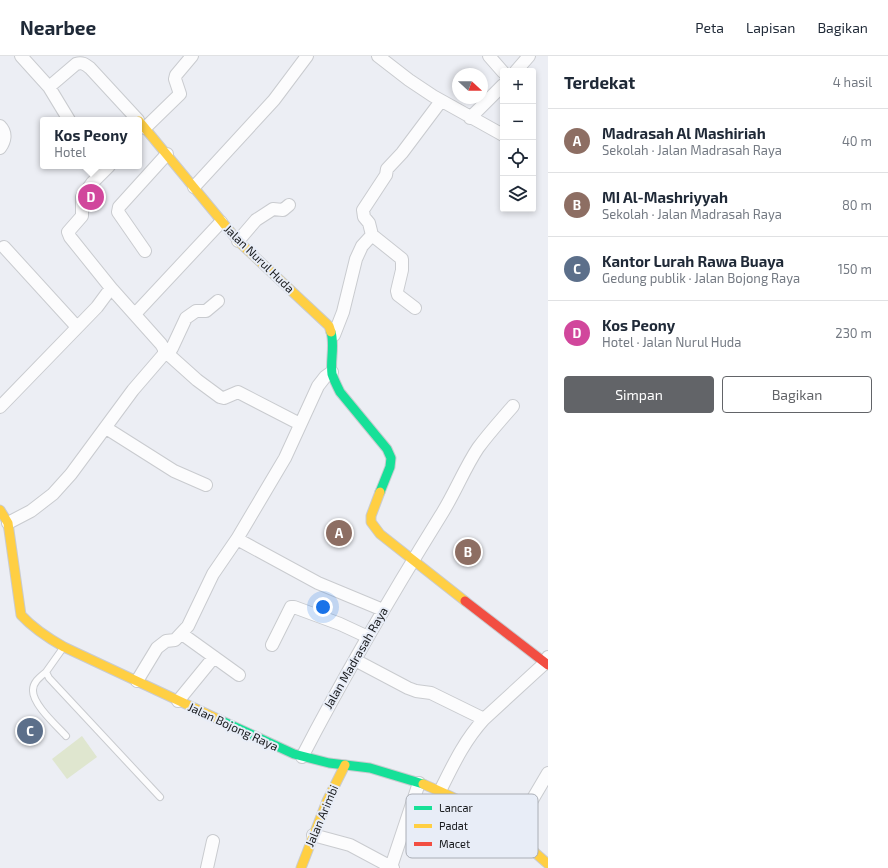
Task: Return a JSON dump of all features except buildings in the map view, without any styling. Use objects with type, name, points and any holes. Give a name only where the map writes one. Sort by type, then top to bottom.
[{"type":"street","points":[[21,56],[49,87],[67,117]]},
{"type":"street","points":[[142,122],[180,94],[175,80],[176,75],[192,56]]},
{"type":"street","points":[[194,187],[274,100],[307,56]]},
{"type":"street","points":[[378,56],[409,80],[441,101],[500,133]]},
{"type":"street","points":[[489,56],[500,69]]},
{"type":"street","points":[[519,68],[529,56]]},
{"type":"street","name":"Jalan Nurul Huda","points":[[49,87],[76,64],[85,64],[135,117]]},
{"type":"street","points":[[470,118],[500,88]]},
{"type":"street","points":[[415,308],[398,295],[397,292],[402,270],[402,259],[372,235],[369,223],[364,217],[363,210],[386,175],[387,169],[410,143],[441,101]]},
{"type":"street","name":"Jalan Nurul Huda","points":[[142,124],[238,241],[323,319],[330,326],[334,335]]},
{"type":"street","points":[[0,126],[3,129],[4,135],[4,140],[0,148]]},
{"type":"street","points":[[145,250],[122,220],[118,212],[119,207],[168,154]]},
{"type":"street","points":[[106,169],[82,197],[82,216],[68,232],[70,237],[111,288],[161,344],[166,354],[197,380],[220,398],[224,398],[238,392],[300,424]]},
{"type":"street","points":[[238,241],[256,220],[273,209],[283,210],[289,205]]},
{"type":"street","points":[[135,314],[221,222]]},
{"type":"street","points":[[372,235],[362,246],[356,259],[343,312],[334,335],[332,367],[335,383],[340,392],[387,449],[390,458],[390,467],[371,516],[371,522],[380,534],[547,661],[484,719],[464,744],[440,791]]},
{"type":"street","points":[[4,247],[77,327]]},
{"type":"street","points":[[0,407],[97,307],[111,288]]},
{"type":"street","points":[[8,522],[30,511],[53,494],[71,474],[133,390],[172,348],[186,318],[196,311],[206,311],[218,301]]},
{"type":"street","points":[[137,681],[156,648],[166,641],[175,640],[188,626],[213,574],[237,539],[284,458],[318,386],[332,367]]},
{"type":"street","name":"Jalan Madrasah Raya","points":[[302,757],[326,710],[383,610],[443,512],[478,449],[513,406]]},
{"type":"street","points":[[106,428],[174,471],[206,485]]},
{"type":"street","name":"Jalan Bojong Raya","points":[[0,510],[8,522],[21,615],[29,625],[39,633],[64,647],[280,749],[302,757],[345,765],[370,767],[419,783],[446,794]]},
{"type":"street","points":[[237,539],[318,583],[383,610]]},
{"type":"street","points":[[272,644],[291,607],[340,624],[368,637]]},
{"type":"street","points":[[182,634],[239,675]]},
{"type":"street","points":[[178,701],[214,657]]},
{"type":"street","points":[[355,660],[408,688],[416,691],[431,693],[484,719]]},
{"type":"street","name":"Jalan Arimbi","points":[[302,868],[313,835],[327,801],[345,765]]},
{"type":"street","points":[[536,794],[548,773]]},
{"type":"street","points":[[415,794],[419,783]]},
{"type":"street","points":[[313,835],[350,845],[392,867],[406,823]]},
{"type":"street","points":[[207,868],[213,841]]},
{"type":"street","name":"Jalan Bojong Raya","points":[[538,856],[548,864]]},
{"type":"lane","points":[[64,647],[46,672],[39,678],[33,690],[35,700],[66,736]]},
{"type":"lane","points":[[46,672],[53,683],[160,797]]},
{"type":"green space","points":[[82,736],[97,757],[67,779],[52,759]]},
{"type":"traffic: fast","points":[[331,332],[333,342],[332,374],[340,392],[387,449],[391,458],[390,467],[380,492]]},
{"type":"traffic: fast","points":[[220,720],[294,754],[329,763],[370,768],[423,784]]},
{"type":"traffic: slow","points":[[142,125],[238,241],[329,326],[331,332]]},
{"type":"traffic: slow","points":[[380,492],[371,516],[371,522],[380,534],[465,601]]},
{"type":"traffic: slow","points":[[0,510],[8,523],[21,615],[26,620],[52,640],[64,647],[220,720]]},
{"type":"traffic: slow","points":[[301,868],[327,801],[345,765]]},
{"type":"traffic: slow","points":[[423,784],[447,794]]},
{"type":"traffic: slow","points":[[538,855],[548,864]]},
{"type":"traffic: jam","points":[[465,601],[548,665]]},
{"type":"place","name":"Kos Peony","points":[[91,197]]},
{"type":"place","name":"Madrasah Al Mashiriah","points":[[339,533]]},
{"type":"place","name":"MI Al-Mashriyyah","points":[[468,552]]},
{"type":"place","name":"Kantor Lurah Rawa Buaya","points":[[30,731]]}]
